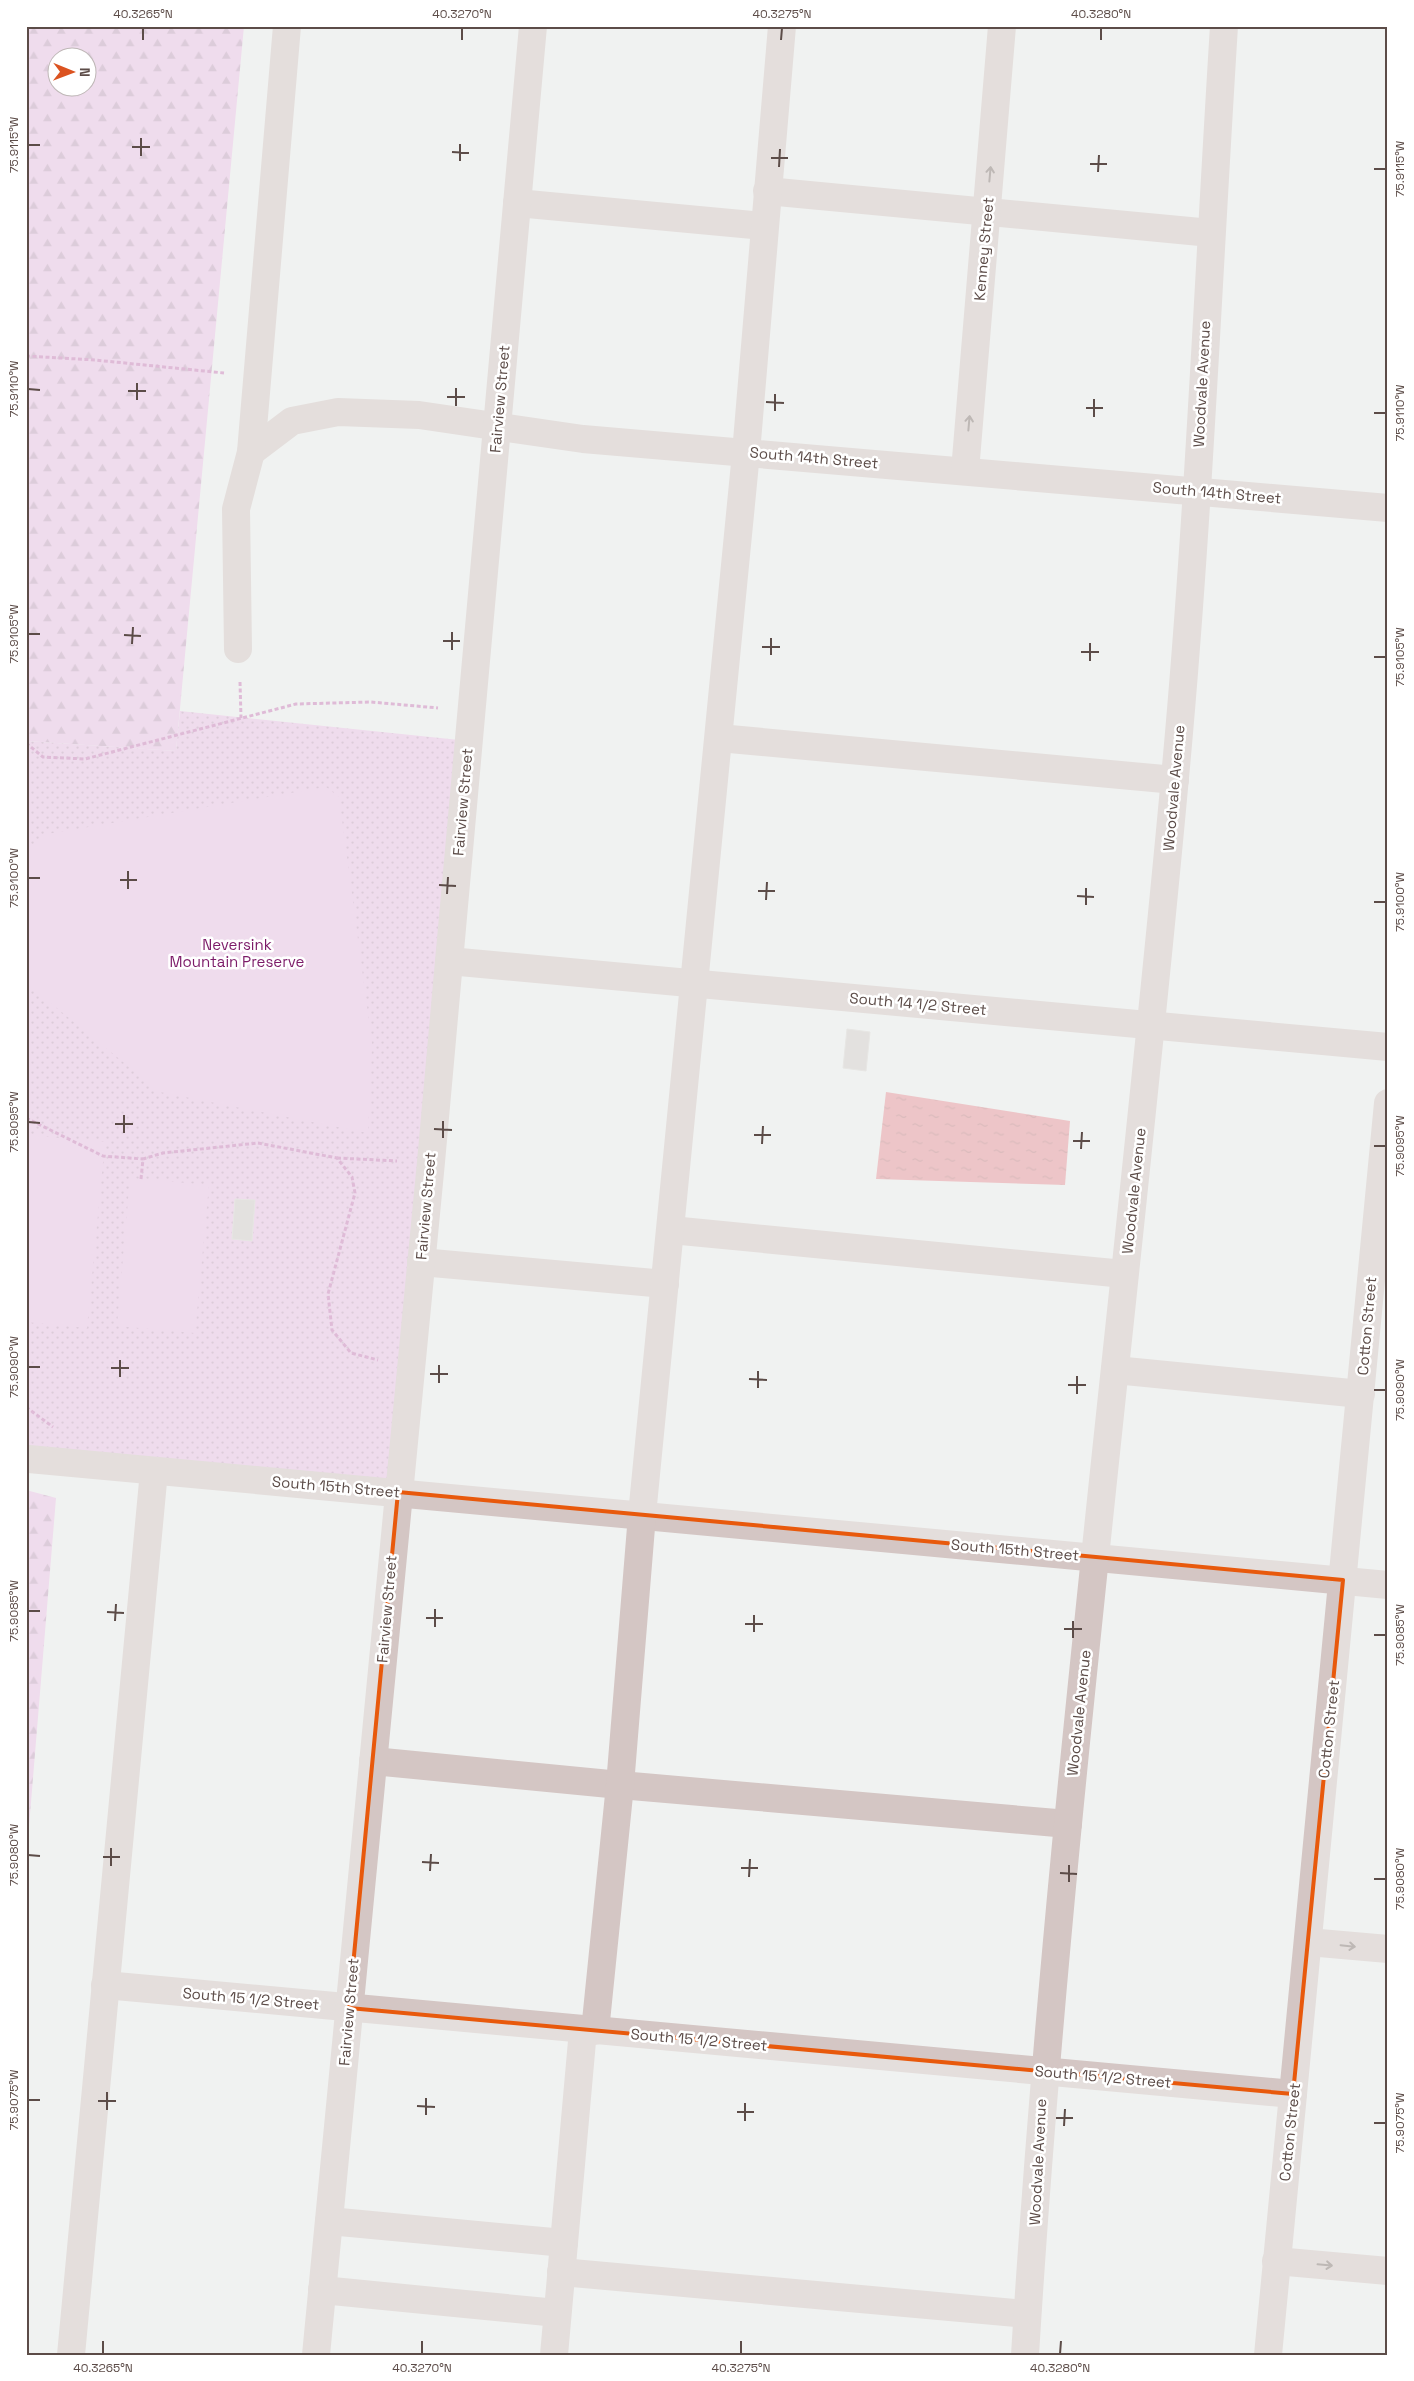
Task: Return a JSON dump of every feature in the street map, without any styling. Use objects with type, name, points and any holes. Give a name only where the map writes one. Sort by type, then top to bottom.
[{"type":"street","points":[[238,649],[236,509],[251,452],[287,26]]},
{"type":"street","name":"Fairview Street","points":[[316,2355],[421,1262],[533,26]]},
{"type":"street","points":[[554,2355],[564,2243],[620,1785],[642,1515],[746,453],[782,26]]},
{"type":"street","name":"Kenney Street","points":[[965,471],[1002,26]]},
{"type":"street","name":"Woodvale Avenue","points":[[1025,2355],[1044,2072],[1094,1558],[1152,1025],[1175,780],[1193,548],[1224,26]]},
{"type":"street","points":[[767,191],[1211,233]]},
{"type":"street","points":[[517,203],[764,226]]},
{"type":"street","name":"South 14th Street","points":[[251,452],[292,421],[338,412],[419,415],[583,439],[1388,508]]},
{"type":"street","points":[[719,738],[1175,780]]},
{"type":"street","name":"South 14 1/2 Street","points":[[449,961],[1388,1048]]},
{"type":"street","name":"Cotton Street","points":[[1268,2355],[1361,1394],[1377,1344],[1388,1103]]},
{"type":"street","points":[[671,1230],[1124,1274]]},
{"type":"street","points":[[421,1262],[665,1284]]},
{"type":"street","points":[[1114,1370],[1361,1394]]},
{"type":"street","name":"South 15th Street","points":[[30,1459],[1388,1585]]},
{"type":"street","points":[[71,2355],[154,1470]]},
{"type":"street","points":[[373,1761],[620,1785],[1068,1824]]},
{"type":"street","points":[[1308,1942],[1388,1949]]},
{"type":"street","name":"South 15 1/2 Street","points":[[105,1985],[1293,2094]]},
{"type":"street","points":[[329,2221],[564,2243]]},
{"type":"street","points":[[1276,2261],[1388,2271]]},
{"type":"street","points":[[561,2272],[1027,2314]]},
{"type":"street","points":[[322,2290],[557,2313]]},
{"type":"path","points":[[26,356],[95,360],[257,376]]},
{"type":"path","points":[[26,743],[43,757],[85,759],[296,704],[371,702],[472,711]]},
{"type":"path","points":[[26,1118],[103,1156],[143,1159],[163,1153],[258,1144],[337,1158],[395,1160]]},
{"type":"path","points":[[337,1158],[352,1177],[355,1193],[328,1294],[332,1330],[351,1353],[410,1368]]},
{"type":"path","points":[[141,1179],[143,1159]]},
{"type":"highlighted area","points":[[398,1492],[1343,1580],[1293,2094],[349,2008]]},
{"type":"green space","points":[[26,26],[244,26],[176,751],[26,741]]},
{"type":"green space","name":"Neversink Mountain Preserve","points":[[180,711],[469,741],[398,1492],[26,1459],[26,741],[176,751]]},
{"type":"green space","points":[[326,787],[339,797],[372,1044],[368,1133],[160,1092],[26,983],[26,853],[47,834]]},
{"type":"green space","points":[[26,1135],[105,1142],[87,1328],[26,1322]]},
{"type":"green space","points":[[130,1178],[209,1185],[195,1333],[117,1326]]},
{"type":"green space","points":[[26,1490],[56,1498],[26,1863]]},
{"type":"water","points":[[886,1092],[1070,1121],[1065,1185],[876,1179]]},
{"type":"building","points":[[847,1029],[870,1032],[866,1071],[843,1068]]},
{"type":"building","points":[[235,1199],[255,1200],[252,1241],[232,1239]]}]
